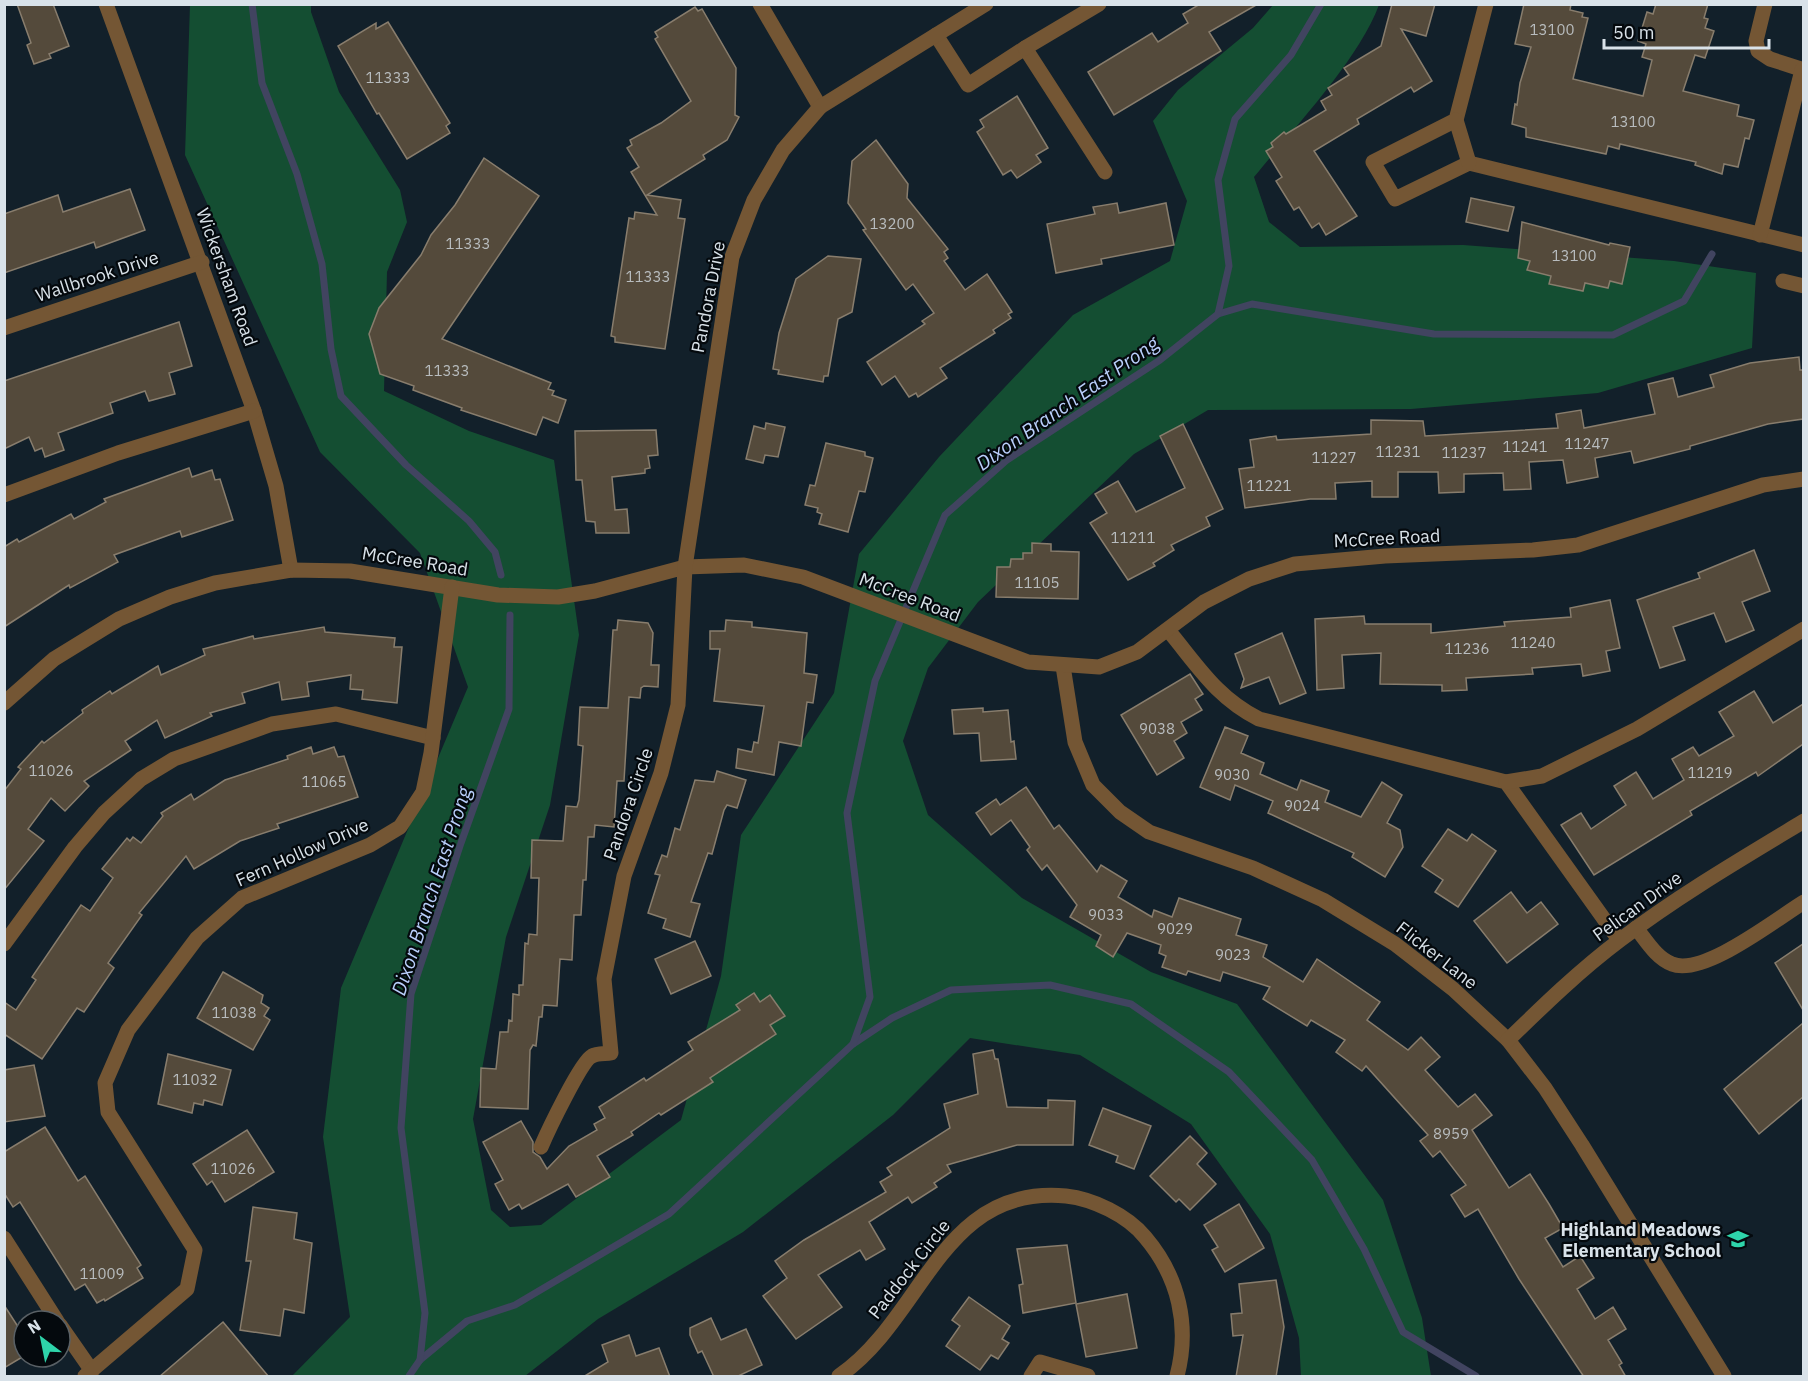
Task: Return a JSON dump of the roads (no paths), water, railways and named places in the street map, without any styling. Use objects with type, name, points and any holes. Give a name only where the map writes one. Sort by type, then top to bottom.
[{"type":"street","name":"Wickersham Road","points":[[106,4],[202,262],[254,411],[276,486],[291,570]]},
{"type":"street","points":[[760,4],[820,107]]},
{"type":"street","name":"Pandora Drive","points":[[685,567],[732,258],[754,200],[783,150],[820,107],[986,4]]},
{"type":"street","points":[[936,35],[968,85],[1099,4]]},
{"type":"street","points":[[1469,163],[1456,120],[1486,4]]},
{"type":"street","points":[[1760,235],[1803,70],[1770,59],[1758,51],[1756,41],[1765,4]]},
{"type":"street","points":[[1025,48],[1105,172]]},
{"type":"street","points":[[1456,120],[1373,162],[1395,198],[1469,163],[1803,245]]},
{"type":"street","name":"Wallbrook Drive","points":[[4,328],[202,262]]},
{"type":"street","points":[[1783,281],[1803,286]]},
{"type":"street","points":[[4,495],[118,453],[254,411]]},
{"type":"street","name":"McCree Road","points":[[4,703],[54,659],[119,619],[170,597],[215,583],[291,570],[350,571],[498,595],[558,597],[595,591],[685,567],[744,565],[802,577],[1028,662],[1099,667],[1137,652],[1204,603],[1249,579],[1295,564],[1385,556],[1533,550],[1578,544],[1763,485],[1803,479]]},
{"type":"street","name":"Pandora Circle","points":[[542,1147],[551,1121],[569,1095],[583,1065],[591,1056],[611,1053],[604,979],[610,939],[624,876],[661,773],[678,705],[685,567]]},
{"type":"street","name":"Fern Hollow Drive","points":[[88,1374],[187,1289],[195,1250],[108,1112],[105,1083],[128,1030],[197,938],[242,898],[370,845],[400,827],[423,792],[433,738],[452,587]]},
{"type":"street","points":[[1168,630],[1220,693],[1234,706],[1259,719],[1506,782],[1542,776],[1636,729],[1803,629]]},
{"type":"street","name":"Flicker Lane","points":[[1063,666],[1075,742],[1093,785],[1120,812],[1149,832],[1253,868],[1323,900],[1395,944],[1453,989],[1508,1040],[1545,1088],[1576,1135],[1724,1377]]},
{"type":"street","points":[[4,944],[104,813],[141,779],[174,759],[272,724],[336,714],[433,738]]},
{"type":"street","points":[[1506,782],[1619,940]]},
{"type":"street","name":"Pelican Drive","points":[[1508,1040],[1564,986],[1619,940],[1680,897],[1803,822]]},
{"type":"street","points":[[1636,928],[1657,954],[1670,964],[1680,967],[1693,965],[1715,957],[1803,902]]},
{"type":"street","name":"Paddock Circle","points":[[839,1377],[855,1365],[896,1320],[954,1238],[984,1212],[1018,1199],[1044,1194],[1078,1198],[1113,1211],[1144,1234],[1168,1268],[1182,1310],[1182,1354],[1177,1377]]},
{"type":"street","points":[[4,1238],[49,1309]]},
{"type":"street","points":[[72,1346],[88,1374]]},
{"type":"street","points":[[1031,1377],[1040,1362],[1088,1377]]},
{"type":"waterway","name":"Dixon Branch East Prong","points":[[252,4],[262,83],[297,174],[322,264],[331,349],[341,396],[406,465],[469,521],[495,552],[501,575]]},
{"type":"waterway","name":"Dixon Branch East Prong","points":[[420,1360],[467,1321],[515,1305],[669,1214],[853,1044],[870,997],[847,813],[875,681],[945,515],[1007,460],[1160,360],[1218,314],[1229,266],[1218,180],[1235,119],[1291,55],[1321,4]]},
{"type":"waterway","name":"Dixon Branch East Prong","points":[[1218,314],[1252,304],[1434,334],[1613,335],[1684,301],[1712,254]]},
{"type":"waterway","name":"Dixon Branch East Prong","points":[[409,1376],[420,1360],[425,1313],[401,1128],[411,994],[461,843],[509,709],[510,615]]},
{"type":"waterway","name":"Dixon Branch East Prong","points":[[853,1044],[892,1018],[951,990],[1050,985],[1131,1004],[1229,1072],[1312,1160],[1364,1249],[1403,1332],[1476,1376]]},
{"type":"place","name":"Highland Meadows Elementary School","points":[[1738,1239]]}]
